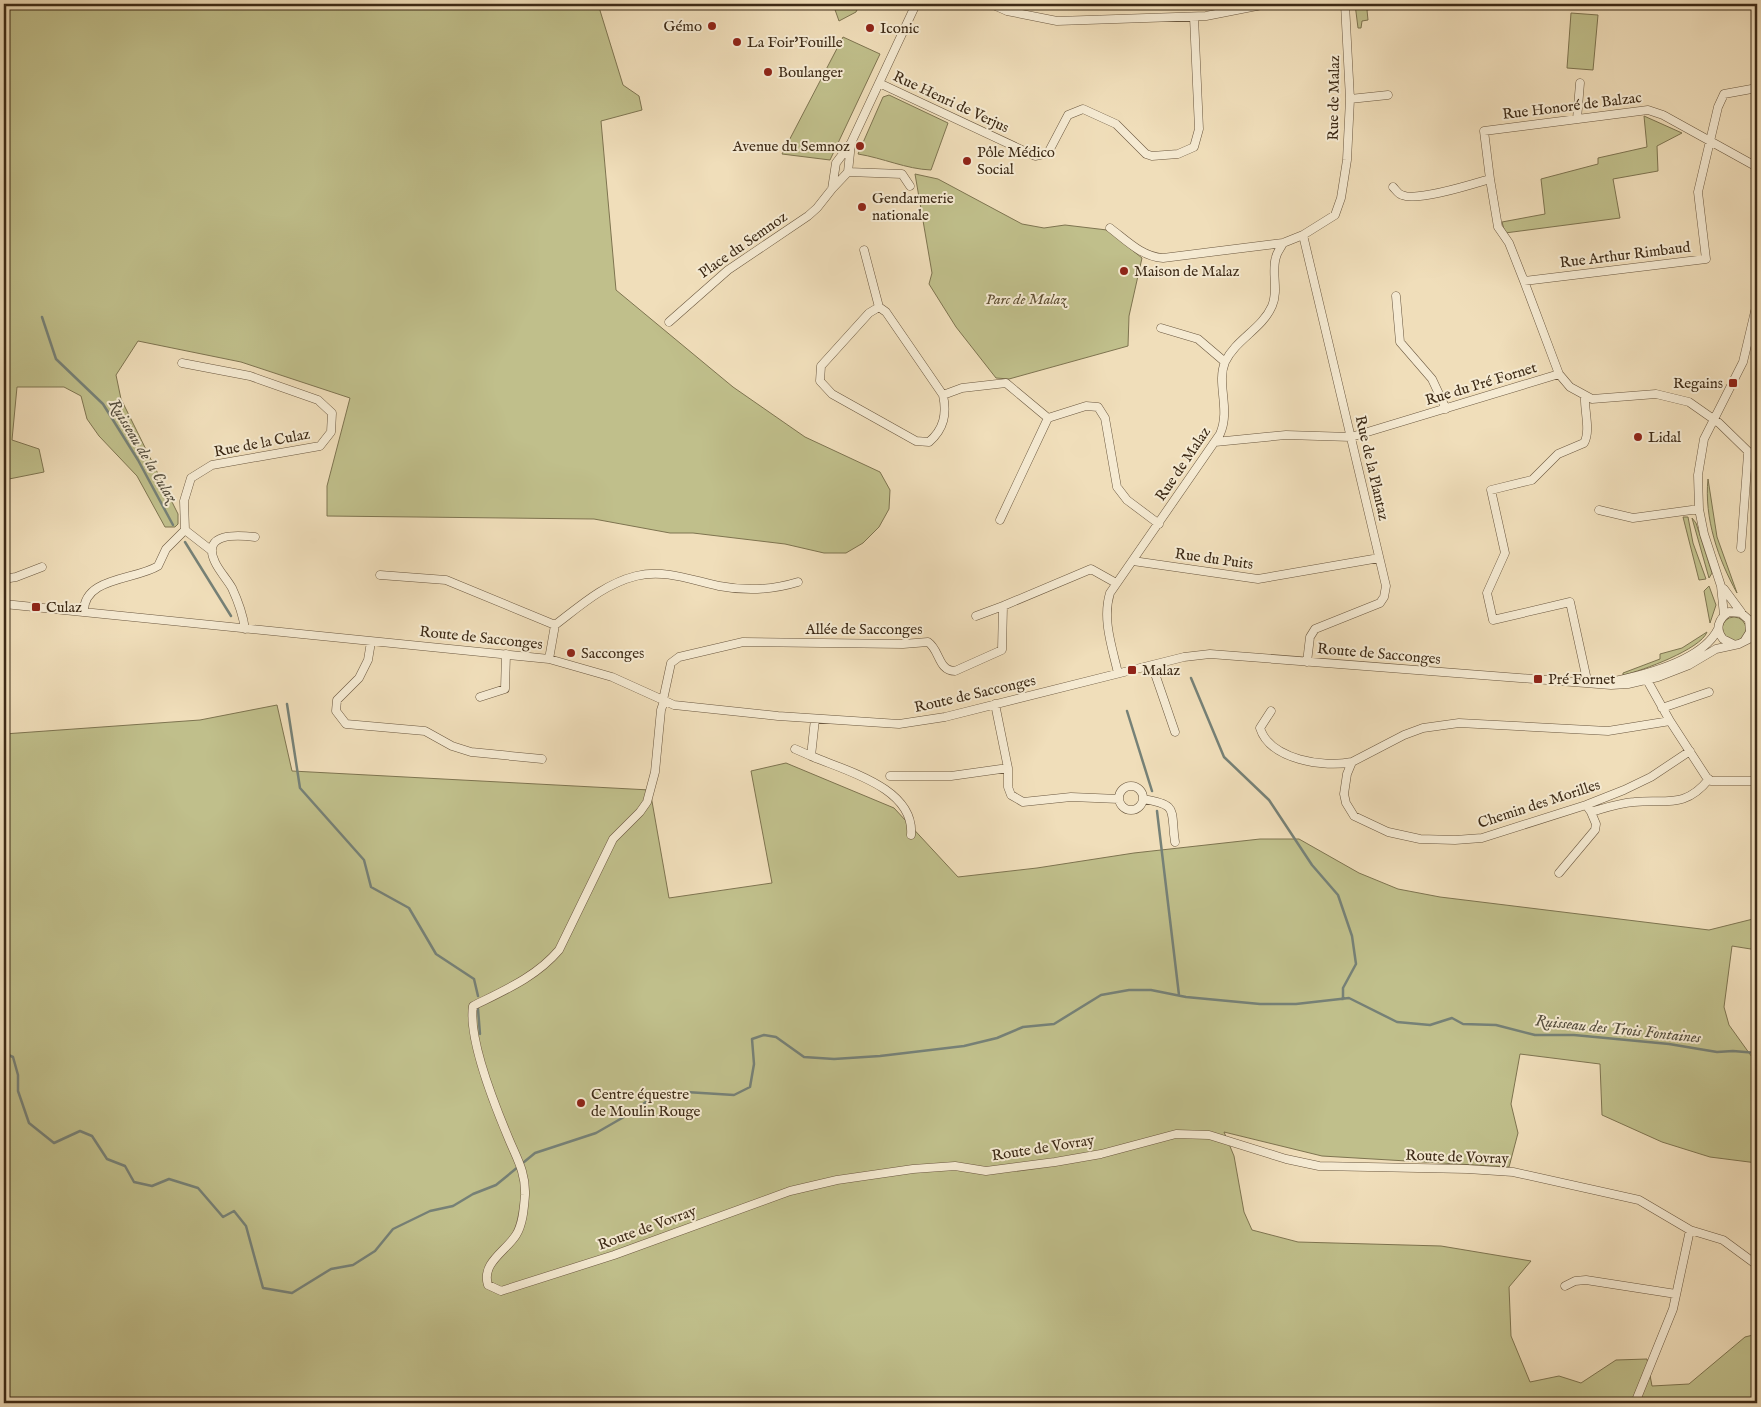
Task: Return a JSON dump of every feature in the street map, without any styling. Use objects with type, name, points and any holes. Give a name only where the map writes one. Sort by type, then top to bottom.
[{"type":"street","points":[[832,189],[836,163],[851,143],[916,4]]},
{"type":"street","points":[[991,4],[1033,18],[1057,21],[1194,16],[1267,4]]},
{"type":"street","name":"Rue de Malaz","points":[[1110,228],[1137,248],[1156,258],[1283,243],[1303,236],[1335,215],[1345,181],[1350,99],[1345,4]]},
{"type":"street","name":"Rue Henri de Verjus","points":[[879,83],[1035,156],[1048,153],[1068,115],[1082,109],[1116,124],[1146,154],[1152,156],[1178,154],[1194,147],[1199,129],[1194,16]]},
{"type":"street","points":[[1577,119],[1580,84]]},
{"type":"street","name":"Rue Arthur Rimbaud","points":[[1524,281],[1706,259],[1698,192],[1718,107],[1724,94],[1757,88]]},
{"type":"street","points":[[1350,99],[1388,95]]},
{"type":"street","name":"Rue Honoré de Balzac","points":[[1490,179],[1484,132],[1648,110],[1655,111],[1757,167]]},
{"type":"street","points":[[851,143],[848,172],[902,174],[910,186]]},
{"type":"street","name":"Place du Semnoz","points":[[669,322],[728,270],[813,212],[848,172]]},
{"type":"street","points":[[1394,187],[1402,196],[1410,197],[1441,192],[1490,179],[1498,227],[1509,243],[1558,374]]},
{"type":"street","name":"Rue de la Plantaz","points":[[1303,236],[1386,586],[1384,597],[1375,606],[1315,629],[1310,637],[1306,662]]},
{"type":"street","points":[[1161,328],[1198,339],[1225,362],[1234,348],[1259,324],[1271,308],[1276,288],[1275,258],[1283,243]]},
{"type":"street","points":[[864,250],[879,307],[886,312],[943,395],[946,410],[939,433],[929,442],[916,441],[832,394],[820,381],[821,366],[869,313],[879,307]]},
{"type":"street","points":[[1396,296],[1400,342],[1432,379],[1446,409]]},
{"type":"street","points":[[1757,303],[1743,362],[1713,418],[1700,455],[1699,509],[1704,534],[1721,586],[1724,615],[1718,628],[1722,639],[1733,644],[1744,642],[1757,635]]},
{"type":"street","name":"Rue de Malaz","points":[[1118,673],[1106,609],[1110,593],[1215,442],[1223,427],[1225,416],[1223,382],[1225,362]]},
{"type":"street","name":"Rue de la Culaz","points":[[182,363],[250,376],[318,400],[332,413],[331,432],[320,446],[212,465],[191,478],[184,501],[185,530]]},
{"type":"street","name":"Rue du Pré Fornet","points":[[1215,442],[1286,435],[1351,437],[1558,374],[1570,387],[1585,396]]},
{"type":"street","points":[[943,395],[962,388],[1006,384],[1048,418]]},
{"type":"street","points":[[1587,680],[1570,602],[1493,620],[1487,593],[1505,553],[1491,490],[1532,480],[1558,454],[1584,443],[1588,434],[1584,410],[1585,396],[1600,399],[1666,395],[1689,402],[1713,418],[1754,455],[1741,548]]},
{"type":"street","points":[[1000,520],[1048,418],[1086,406],[1098,407],[1105,418],[1118,487],[1127,500],[1158,524]]},
{"type":"street","points":[[1599,510],[1633,518],[1699,509]]},
{"type":"street","points":[[84,612],[84,602],[95,588],[158,566],[166,549],[185,530],[212,551]]},
{"type":"street","points":[[245,629],[238,603],[214,561],[212,551],[217,541],[226,536],[255,537]]},
{"type":"street","name":"Rue du Puits","points":[[1133,561],[1258,579],[1379,558]]},
{"type":"street","points":[[4,566],[5,579],[42,567]]},
{"type":"street","points":[[976,616],[1091,569],[1116,583]]},
{"type":"street","points":[[550,659],[555,625],[607,587],[637,576],[672,574],[717,585],[750,590],[774,588],[798,582]]},
{"type":"street","points":[[380,575],[446,580],[555,625]]},
{"type":"street","points":[[1721,586],[1741,612],[1753,621],[1750,632],[1744,642]]},
{"type":"street","name":"Route de Sacconges","points":[[4,604],[550,659],[612,677],[674,705],[815,719],[900,724],[922,722],[1184,657],[1210,654],[1611,685],[1647,680],[1689,665],[1716,649],[1733,644]]},
{"type":"street","name":"Allée de Sacconges","points":[[663,701],[671,663],[679,656],[743,642],[903,644],[928,642],[935,648],[943,666],[947,670],[955,671],[1002,650],[1004,606]]},
{"type":"street","points":[[1724,615],[1729,612],[1741,612]]},
{"type":"street","name":"Route de Sacconges","points":[[1576,681],[1615,681],[1655,669],[1696,652],[1708,644],[1718,628]]},
{"type":"street","points":[[371,642],[368,660],[359,678],[337,700],[336,711],[346,724],[425,731],[452,746],[471,752],[542,759]]},
{"type":"street","points":[[480,697],[505,689],[506,654]]},
{"type":"street","points":[[1152,665],[1175,732]]},
{"type":"street","points":[[1647,680],[1655,669]]},
{"type":"street","points":[[1638,675],[1647,680],[1670,721],[1708,779]]},
{"type":"street","points":[[1662,708],[1709,692]]},
{"type":"street","name":"Route de Vovray","points":[[663,701],[653,782],[647,802],[640,812],[613,839],[560,950],[547,965],[531,977],[473,1006],[472,1033],[508,1137],[524,1172],[523,1213],[517,1234],[492,1263],[486,1274],[488,1285],[494,1290],[501,1291],[614,1255],[771,1196],[837,1180],[913,1169],[946,1167],[986,1171],[1004,1170],[1101,1154],[1176,1134],[1209,1135],[1286,1159],[1319,1166],[1467,1169],[1513,1172],[1638,1200],[1690,1230]]},
{"type":"street","points":[[995,704],[1008,768],[1008,787],[1011,795],[1023,802],[1071,797],[1119,799]]},
{"type":"street","points":[[1270,711],[1260,728],[1267,741],[1283,753],[1318,764],[1352,762],[1404,735],[1441,724],[1459,723],[1608,731],[1670,721]]},
{"type":"street","points":[[811,756],[815,719]]},
{"type":"street","points":[[795,750],[877,784],[893,794],[911,818],[911,835]]},
{"type":"street","name":"Chemin des Morilles","points":[[1352,762],[1347,774],[1344,794],[1346,803],[1354,816],[1388,832],[1420,839],[1455,840],[1482,838],[1588,808],[1651,777],[1690,751]]},
{"type":"street","points":[[890,776],[951,776],[1008,768]]},
{"type":"street","points":[[1708,779],[1757,781]]},
{"type":"street","points":[[1559,873],[1595,830],[1596,824],[1588,808],[1636,802],[1680,802],[1701,789],[1708,779]]},
{"type":"street","points":[[1128,786],[1139,789],[1143,799],[1140,805],[1131,810],[1125,808],[1119,799],[1123,789],[1128,786]]},
{"type":"street","points":[[1143,799],[1162,802],[1170,808],[1174,814],[1175,842]]},
{"type":"street","points":[[1635,1403],[1673,1308],[1690,1230],[1724,1240],[1757,1265]]},
{"type":"street","points":[[1565,1286],[1575,1281],[1586,1280],[1676,1294]]},
{"type":"green space","points":[[4,4],[598,4],[623,85],[639,96],[642,110],[601,121],[616,290],[733,387],[805,437],[880,472],[890,490],[889,509],[879,527],[863,543],[846,553],[824,553],[785,544],[693,533],[670,533],[594,519],[327,516],[327,486],[350,398],[241,362],[138,341],[116,375],[121,399],[178,514],[178,524],[175,527],[165,527],[137,476],[99,436],[87,419],[81,396],[64,387],[17,387],[12,440],[39,449],[44,472],[4,480]]},
{"type":"green space","points":[[833,4],[860,4],[856,12],[839,21]]},
{"type":"green space","points":[[1355,4],[1372,4],[1373,9],[1367,10],[1368,20],[1362,21],[1361,28],[1358,28]]},
{"type":"green space","points":[[1571,13],[1598,15],[1593,70],[1567,68]]},
{"type":"green space","points":[[843,37],[880,54],[830,160],[782,154]]},
{"type":"green space","points":[[889,95],[948,123],[931,170],[913,168],[858,154],[883,97]]},
{"type":"green space","points":[[1644,116],[1682,133],[1657,146],[1658,171],[1613,179],[1620,218],[1505,233],[1502,222],[1545,214],[1541,179],[1598,164],[1598,158],[1647,147]]},
{"type":"green space","name":"Parc de Malaz","points":[[915,174],[938,179],[1022,224],[1044,228],[1065,225],[1107,230],[1142,258],[1129,316],[1128,346],[1009,379],[996,378],[956,327],[929,284],[932,273]]},
{"type":"green space","points":[[1708,479],[1717,537],[1737,593],[1718,552],[1710,523],[1707,494]]},
{"type":"green space","points":[[1683,517],[1688,517],[1693,543],[1706,579],[1699,580]]},
{"type":"green space","points":[[1692,518],[1696,523],[1712,573],[1709,578]]},
{"type":"green space","points":[[1709,586],[1716,605],[1710,623],[1704,591]]},
{"type":"green space","points":[[1734,617],[1739,618],[1745,624],[1745,634],[1739,640],[1734,641],[1729,640],[1723,634],[1722,629],[1723,624],[1729,618]]},
{"type":"green space","points":[[1707,632],[1702,639],[1683,652],[1643,669],[1623,675],[1623,673],[1660,659],[1660,654],[1682,648]]},
{"type":"green space","points":[[277,705],[292,771],[650,790],[669,898],[772,883],[751,771],[786,763],[894,808],[958,877],[1037,868],[1134,853],[1260,839],[1299,839],[1359,873],[1398,889],[1440,897],[1709,930],[1757,918],[1757,950],[1732,946],[1724,1007],[1729,1025],[1757,1064],[1757,1163],[1710,1157],[1662,1142],[1602,1115],[1600,1064],[1520,1054],[1511,1104],[1518,1133],[1509,1167],[1322,1156],[1224,1132],[1234,1156],[1244,1212],[1252,1230],[1298,1242],[1441,1246],[1531,1261],[1509,1287],[1511,1336],[1530,1382],[1559,1376],[1581,1383],[1616,1360],[1647,1359],[1652,1386],[1689,1384],[1745,1337],[1757,1334],[1757,1403],[4,1403],[4,734],[200,720]]},
{"type":"waterway","name":"Ruisseau de la Culaz","points":[[42,317],[56,359],[103,404],[138,460],[173,525]]},
{"type":"waterway","name":"Ruisseau de la Culaz","points":[[185,542],[231,616]]},
{"type":"waterway","points":[[1191,678],[1224,757],[1269,800],[1312,865],[1338,895],[1352,936],[1356,964],[1343,988],[1343,999]]},
{"type":"waterway","name":"Ruisseau de la Culaz","points":[[287,704],[300,788],[364,860],[371,887],[409,908],[436,954],[474,979],[478,996]]},
{"type":"waterway","points":[[1127,711],[1152,791]]},
{"type":"waterway","points":[[1157,811],[1179,995]]},
{"type":"waterway","name":"Ruisseau des Trois Fontaines","points":[[4,1053],[13,1057],[18,1075],[18,1091],[29,1123],[54,1143],[80,1131],[92,1136],[107,1159],[125,1166],[134,1182],[152,1186],[169,1179],[198,1188],[223,1217],[234,1211],[246,1226],[263,1288],[292,1293],[331,1269],[353,1265],[375,1251],[393,1229],[430,1211],[453,1206],[473,1194],[496,1185],[535,1153],[596,1133],[636,1110],[653,1096],[686,1092],[734,1095],[750,1087],[754,1064],[752,1039],[764,1035],[776,1037],[804,1057],[834,1059],[880,1056],[964,1046],[997,1038],[1023,1027],[1054,1024],[1101,995],[1129,990],[1151,990],[1186,997],[1260,1004],[1296,1004],[1349,998],[1397,1022],[1430,1025],[1452,1018],[1463,1024],[1496,1025],[1535,1035],[1574,1035],[1669,1044],[1717,1052],[1757,1053]]},
{"type":"waterway","name":"Ruisseau de la Culaz","points":[[478,1009],[480,1034]]},
{"type":"place","name":"Gémo","points":[[712,26]]},
{"type":"place","name":"Iconic","points":[[870,28]]},
{"type":"place","name":"La Foir'Fouille","points":[[737,42]]},
{"type":"place","name":"Boulanger","points":[[768,72]]},
{"type":"place","name":"Avenue du Semnoz","points":[[860,146]]},
{"type":"place","name":"Pôle Médico Social","points":[[967,161]]},
{"type":"place","name":"Gendarmerie nationale","points":[[862,207]]},
{"type":"place","name":"Maison de Malaz","points":[[1124,271]]},
{"type":"place","name":"Regains","points":[[1733,383]]},
{"type":"place","name":"Lidal","points":[[1638,437]]},
{"type":"place","name":"Culaz","points":[[36,607]]},
{"type":"place","name":"Sacconges","points":[[571,653]]},
{"type":"place","name":"Malaz","points":[[1132,670]]},
{"type":"place","name":"Pré Fornet","points":[[1538,679]]},
{"type":"place","name":"Centre équestre de Moulin Rouge","points":[[581,1103]]}]
